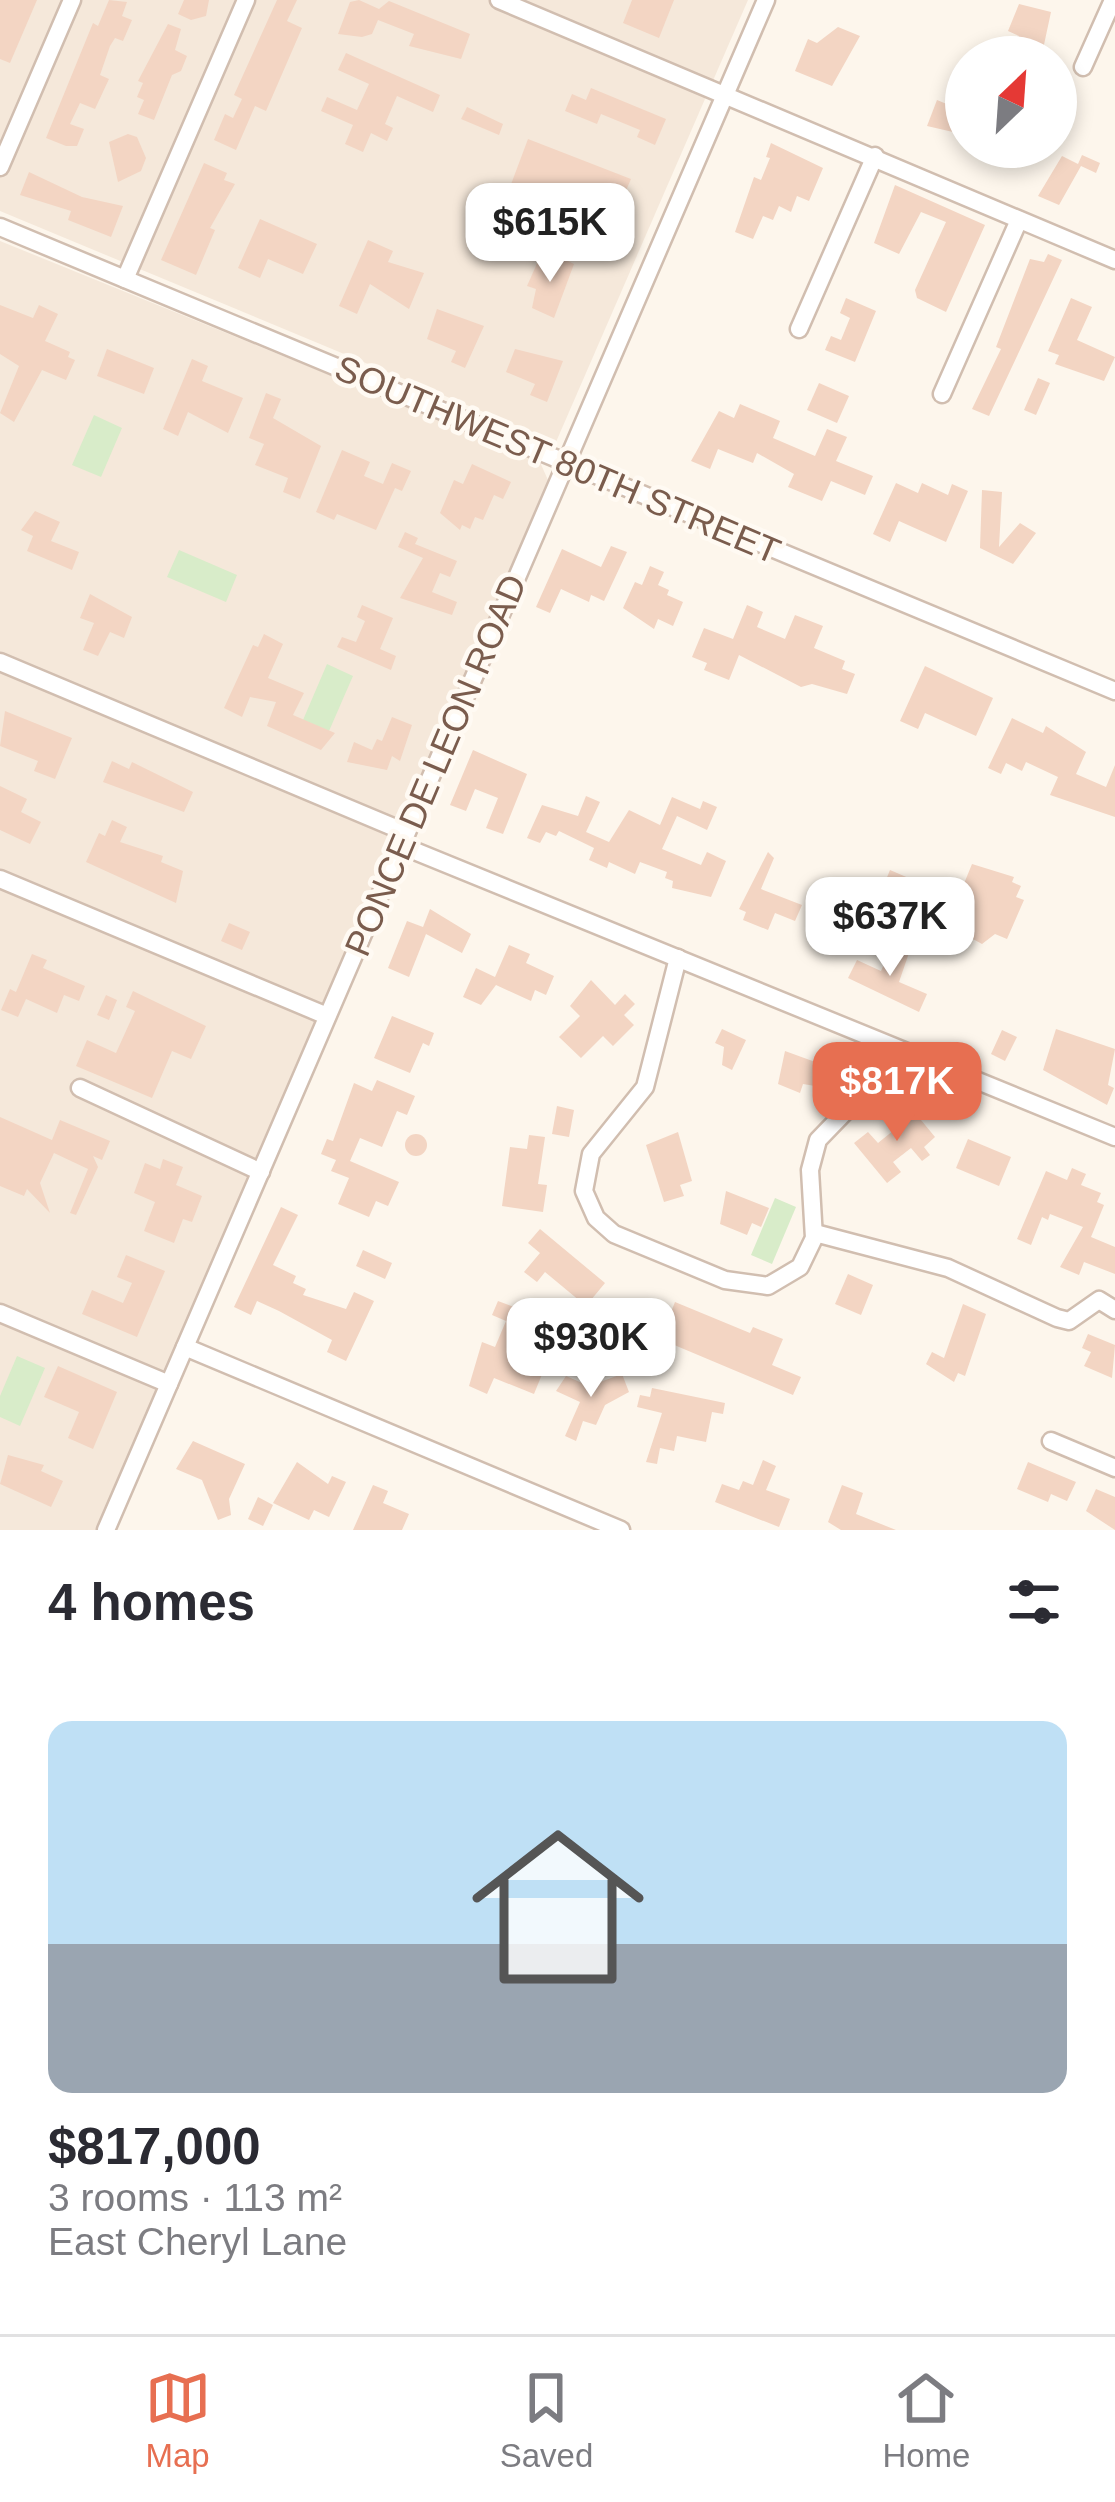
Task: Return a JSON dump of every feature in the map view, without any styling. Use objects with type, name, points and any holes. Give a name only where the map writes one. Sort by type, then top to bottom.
[{"type":"street","points":[[0,167],[72,0]]},
{"type":"street","points":[[125,279],[246,0]]},
{"type":"street","points":[[500,0],[1115,260]]},
{"type":"street","name":"PONCE DE LEON ROAD","points":[[106,1530],[766,0]]},
{"type":"street","points":[[1083,67],[1113,0]]},
{"type":"street","points":[[799,329],[875,156]]},
{"type":"street","points":[[942,394],[1019,220]]},
{"type":"street","name":"SOUTHWEST 80TH STREET","points":[[0,227],[1115,692]]},
{"type":"street","points":[[0,662],[677,958],[1115,1137]]},
{"type":"street","points":[[0,879],[326,1016]]},
{"type":"street","points":[[677,958],[644,1087],[623,1119],[593,1149],[584,1176],[586,1198],[601,1224],[734,1284],[768,1286],[800,1268],[815,1233],[810,1170],[821,1135],[847,1110],[925,1057]]},
{"type":"street","points":[[80,1088],[261,1172]]},
{"type":"street","points":[[815,1233],[959,1272],[1069,1322],[1107,1305]]},
{"type":"street","points":[[0,1313],[169,1384]]},
{"type":"street","points":[[185,1347],[620,1530]]},
{"type":"street","points":[[1052,1441],[1115,1468]]},
{"type":"shaded area","points":[[0,0],[748,0],[556,442],[0,211]]},
{"type":"shaded area","points":[[0,241],[539,460],[548,480],[97,1530],[0,1530]]},
{"type":"green space","points":[[94,415],[122,428],[101,477],[72,465]]},
{"type":"green space","points":[[179,550],[237,575],[226,602],[167,577]]},
{"type":"green space","points":[[327,664],[353,676],[329,731],[303,720]]},
{"type":"green space","points":[[775,1198],[796,1207],[772,1264],[751,1255]]},
{"type":"green space","points":[[17,1356],[45,1368],[20,1426],[0,1417],[0,1396]]},
{"type":"building","points":[[0,0],[37,0],[10,63],[0,59]]},
{"type":"building","points":[[109,0],[127,2],[122,16],[132,20],[123,41],[115,38],[110,46],[100,75],[109,79],[95,109],[80,103],[70,124],[84,129],[77,146],[66,146],[46,138],[93,23],[98,26]]},
{"type":"building","points":[[184,0],[209,0],[206,16],[191,20],[178,14]]},
{"type":"building","points":[[277,0],[297,0],[287,21],[302,28],[266,111],[255,106],[236,150],[214,140],[225,114],[233,118],[242,99],[234,95]]},
{"type":"building","points":[[359,0],[379,9],[389,1],[470,34],[461,59],[409,46],[414,34],[378,20],[372,34],[338,34],[350,2]]},
{"type":"building","points":[[632,0],[674,0],[659,38],[623,23]]},
{"type":"building","points":[[1019,4],[1051,12],[1046,36],[1008,31]]},
{"type":"building","points":[[168,24],[181,29],[175,50],[187,56],[181,71],[172,75],[154,120],[138,114],[144,100],[137,97],[143,83],[138,81]]},
{"type":"building","points":[[838,27],[860,36],[832,86],[795,71],[808,39],[817,43]]},
{"type":"building","points":[[346,53],[440,95],[433,112],[397,96],[385,124],[393,128],[387,141],[371,133],[363,152],[345,144],[353,125],[321,111],[327,97],[357,110],[369,84],[338,70]]},
{"type":"building","points":[[591,88],[666,119],[655,145],[637,137],[640,130],[601,114],[597,124],[565,111],[572,94],[586,100]]},
{"type":"building","points":[[937,100],[945,103],[945,130],[927,126]]},
{"type":"building","points":[[467,107],[503,124],[499,135],[461,119]]},
{"type":"building","points":[[128,134],[137,137],[146,158],[141,171],[118,182],[109,142]]},
{"type":"building","points":[[528,139],[631,179],[611,225],[510,187]]},
{"type":"building","points":[[771,143],[823,168],[809,201],[797,196],[791,212],[779,206],[773,220],[763,216],[753,239],[735,232],[754,177],[761,180],[770,158],[766,157]]},
{"type":"building","points":[[1082,155],[1100,163],[1096,173],[1081,166],[1059,205],[1038,196],[1055,168],[1077,168]]},
{"type":"building","points":[[204,163],[227,173],[224,180],[235,184],[210,228],[215,230],[196,275],[161,260]]},
{"type":"building","points":[[29,172],[82,197],[123,206],[111,237],[68,220],[71,211],[20,195]]},
{"type":"building","points":[[895,185],[985,225],[946,312],[917,298],[915,290],[946,222],[921,212],[899,254],[874,243]]},
{"type":"building","points":[[260,219],[317,244],[303,274],[268,259],[260,278],[238,268]]},
{"type":"building","points":[[368,240],[393,251],[388,262],[424,273],[409,309],[370,284],[357,314],[339,306]]},
{"type":"building","points":[[1048,254],[1062,260],[989,416],[972,409],[1001,349],[996,347],[1030,259],[1044,262]]},
{"type":"building","points":[[560,257],[574,264],[554,318],[532,308],[536,289],[527,286],[539,259],[556,267]]},
{"type":"building","points":[[846,298],[876,311],[855,362],[825,350],[831,336],[841,340],[850,318],[840,313]]},
{"type":"building","points":[[1071,298],[1092,307],[1077,340],[1115,357],[1104,381],[1055,364],[1059,355],[1048,351]]},
{"type":"building","points":[[0,305],[33,318],[39,305],[58,314],[45,341],[70,352],[68,357],[75,360],[66,380],[42,370],[14,422],[0,413],[19,366],[0,354]]},
{"type":"building","points":[[437,309],[484,326],[465,368],[451,362],[456,351],[427,339]]},
{"type":"building","points":[[107,349],[154,368],[144,394],[97,376]]},
{"type":"building","points":[[515,349],[563,361],[547,402],[530,395],[535,384],[506,372]]},
{"type":"building","points":[[192,359],[208,366],[202,381],[243,398],[228,433],[188,412],[178,436],[163,429]]},
{"type":"building","points":[[1038,378],[1050,383],[1036,415],[1024,410]]},
{"type":"building","points":[[819,383],[849,396],[837,423],[807,410]]},
{"type":"building","points":[[266,393],[281,399],[273,418],[321,446],[300,499],[283,492],[288,478],[255,465],[264,444],[249,438]]},
{"type":"building","points":[[740,404],[780,421],[773,438],[815,456],[827,429],[847,437],[836,461],[873,476],[865,495],[831,481],[822,501],[788,487],[794,474],[757,453],[753,463],[718,449],[710,469],[691,461],[719,411],[734,418]]},
{"type":"building","points":[[342,450],[370,462],[364,476],[383,484],[392,463],[411,471],[402,491],[395,488],[376,530],[337,514],[334,520],[316,512]]},
{"type":"building","points":[[472,464],[511,482],[503,499],[494,495],[483,520],[475,517],[470,529],[462,525],[460,530],[440,513],[454,480],[463,484]]},
{"type":"building","points":[[896,483],[918,493],[922,483],[948,495],[952,484],[968,491],[946,542],[899,521],[890,542],[873,534]]},
{"type":"building","points":[[982,490],[1002,492],[999,547],[1020,523],[1036,533],[1013,564],[980,548]]},
{"type":"building","points":[[35,511],[60,522],[51,541],[79,552],[72,570],[27,551],[33,536],[21,530]]},
{"type":"building","points":[[405,532],[418,538],[415,544],[457,561],[450,577],[440,573],[432,592],[457,602],[452,615],[400,598],[423,558],[398,547]]},
{"type":"building","points":[[611,546],[627,552],[604,601],[591,595],[589,602],[561,589],[550,613],[536,607],[562,549],[601,567]]},
{"type":"building","points":[[650,566],[664,572],[658,585],[669,590],[667,595],[683,602],[673,626],[658,619],[654,629],[623,608],[635,582],[642,585]]},
{"type":"building","points":[[90,594],[132,617],[124,638],[110,632],[98,656],[83,650],[94,623],[80,618]]},
{"type":"building","points":[[362,605],[393,618],[380,649],[396,656],[391,670],[337,647],[342,637],[356,642],[365,621],[357,617]]},
{"type":"building","points":[[747,605],[763,612],[757,627],[785,639],[795,615],[823,626],[814,648],[845,661],[842,669],[855,674],[847,694],[812,684],[801,687],[739,655],[729,680],[704,670],[707,663],[692,657],[704,628],[733,639]]},
{"type":"building","points":[[264,634],[283,644],[268,678],[304,693],[293,715],[335,733],[321,750],[267,726],[276,702],[250,697],[242,717],[224,708],[253,645],[258,647]]},
{"type":"building","points":[[925,666],[993,698],[976,736],[925,713],[918,729],[900,721]]},
{"type":"building","points":[[5,711],[72,738],[55,779],[34,771],[38,761],[0,746]]},
{"type":"building","points":[[392,717],[412,725],[400,761],[392,756],[387,770],[347,762],[354,742],[372,750],[377,739],[382,741]]},
{"type":"building","points":[[1012,718],[1043,733],[1046,726],[1086,752],[1076,774],[1106,787],[1115,765],[1115,817],[1050,795],[1058,777],[1026,762],[1022,771],[1006,763],[1001,774],[988,768]]},
{"type":"building","points":[[473,750],[527,774],[503,834],[486,828],[498,798],[475,789],[466,811],[450,805]]},
{"type":"building","points":[[112,761],[129,769],[132,762],[193,792],[184,812],[103,782]]},
{"type":"building","points":[[0,786],[27,799],[21,812],[41,822],[30,844],[0,830]]},
{"type":"building","points":[[586,796],[600,802],[586,832],[609,842],[629,810],[660,825],[672,797],[700,809],[703,801],[717,807],[707,830],[677,816],[662,849],[701,865],[707,852],[726,861],[711,897],[672,888],[673,881],[665,878],[667,872],[640,862],[635,874],[609,862],[607,868],[589,860],[594,848],[559,831],[556,836],[546,832],[540,843],[527,838],[542,805],[578,816]]},
{"type":"building","points":[[112,820],[127,827],[120,842],[163,856],[161,862],[183,871],[176,903],[86,862],[99,833],[105,836]]},
{"type":"building","points":[[768,852],[774,858],[761,889],[802,905],[795,921],[775,913],[768,930],[743,920],[746,912],[739,909]]},
{"type":"building","points":[[972,864],[1014,877],[1012,882],[1021,886],[1016,897],[1024,900],[1007,939],[995,934],[982,944],[940,921],[956,883],[963,886]]},
{"type":"building","points":[[890,870],[911,879],[903,901],[881,892]]},
{"type":"building","points":[[430,909],[471,934],[462,953],[426,934],[409,977],[388,968],[407,921],[423,927]]},
{"type":"building","points":[[229,923],[250,932],[242,950],[221,941]]},
{"type":"building","points":[[893,943],[910,950],[899,982],[927,994],[919,1012],[848,978],[857,960],[881,971]]},
{"type":"building","points":[[509,945],[530,954],[526,963],[554,976],[546,995],[535,990],[531,1001],[496,985],[481,1005],[463,997],[476,968],[495,977]]},
{"type":"building","points":[[32,954],[47,960],[43,968],[85,986],[79,1001],[64,995],[57,1013],[26,999],[18,1017],[1,1010],[10,989],[16,992]]},
{"type":"building","points":[[591,980],[615,1005],[625,994],[635,1004],[624,1015],[634,1025],[613,1046],[603,1036],[581,1058],[559,1037],[580,1016],[570,1006]]},
{"type":"building","points":[[133,991],[206,1026],[191,1059],[172,1051],[152,1098],[76,1066],[87,1040],[116,1053],[135,1011],[126,1007]]},
{"type":"building","points":[[106,995],[117,1000],[109,1020],[97,1015]]},
{"type":"building","points":[[392,1016],[434,1033],[429,1046],[423,1043],[410,1073],[374,1058]]},
{"type":"building","points":[[722,1029],[746,1040],[732,1070],[722,1065],[724,1047],[715,1043]]},
{"type":"building","points":[[1056,1029],[1115,1049],[1108,1085],[1114,1088],[1107,1105],[1043,1070]]},
{"type":"building","points":[[1002,1030],[1017,1037],[1005,1061],[991,1054]]},
{"type":"building","points":[[785,1051],[829,1067],[821,1087],[803,1084],[800,1093],[778,1084]]},
{"type":"building","points":[[377,1080],[415,1096],[407,1115],[397,1111],[382,1147],[360,1138],[350,1161],[399,1182],[388,1206],[376,1201],[369,1217],[338,1204],[349,1178],[331,1171],[336,1160],[321,1154],[327,1139],[333,1141],[354,1083],[372,1091]]},
{"type":"building","points":[[907,1103],[935,1137],[924,1147],[930,1155],[922,1161],[911,1148],[893,1162],[901,1172],[887,1183],[854,1143],[868,1132],[878,1143],[904,1122],[896,1112]]},
{"type":"building","points":[[557,1106],[574,1110],[569,1137],[552,1134]]},
{"type":"building","points":[[0,1117],[52,1140],[60,1120],[110,1141],[102,1160],[93,1156],[98,1167],[76,1215],[70,1213],[88,1169],[54,1153],[40,1183],[50,1213],[27,1189],[24,1196],[0,1186]]},
{"type":"building","points":[[678,1132],[692,1181],[680,1185],[684,1196],[664,1202],[646,1145]]},
{"type":"building","points":[[416,1134],[427,1145],[416,1156],[405,1145]]},
{"type":"building","points":[[529,1135],[545,1137],[538,1184],[547,1185],[543,1212],[502,1206],[510,1147],[527,1149]]},
{"type":"building","points":[[968,1139],[1011,1157],[999,1186],[956,1168]]},
{"type":"building","points":[[163,1159],[183,1167],[176,1185],[202,1196],[192,1222],[183,1219],[174,1243],[144,1231],[155,1202],[134,1193],[145,1163],[160,1169]]},
{"type":"building","points":[[1072,1168],[1086,1174],[1081,1185],[1101,1193],[1097,1202],[1104,1205],[1091,1237],[1115,1247],[1115,1274],[1084,1262],[1079,1275],[1060,1267],[1083,1227],[1050,1214],[1048,1220],[1042,1217],[1031,1245],[1017,1239],[1046,1171],[1067,1180]]},
{"type":"building","points":[[726,1191],[769,1208],[761,1227],[752,1223],[747,1235],[720,1224]]},
{"type":"building","points":[[281,1207],[298,1215],[273,1265],[296,1276],[293,1283],[306,1289],[303,1295],[346,1309],[354,1292],[374,1301],[346,1361],[327,1352],[332,1340],[279,1311],[257,1301],[251,1315],[234,1307]]},
{"type":"building","points":[[540,1229],[605,1283],[586,1306],[545,1272],[537,1282],[524,1272],[540,1253],[528,1243]]},
{"type":"building","points":[[363,1250],[392,1263],[385,1279],[356,1266]]},
{"type":"building","points":[[126,1255],[165,1271],[137,1337],[82,1314],[92,1290],[123,1303],[132,1283],[117,1277]]},
{"type":"building","points":[[848,1274],[873,1285],[861,1315],[835,1304]]},
{"type":"building","points":[[498,1301],[522,1310],[510,1340],[536,1351],[534,1357],[547,1362],[534,1394],[494,1378],[487,1394],[469,1386],[482,1342],[495,1347],[506,1321],[492,1315]]},
{"type":"building","points":[[675,1302],[750,1333],[753,1327],[783,1339],[772,1365],[801,1377],[793,1395],[660,1339]]},
{"type":"building","points":[[963,1304],[986,1314],[965,1376],[958,1373],[954,1382],[926,1364],[932,1352],[944,1358]]},
{"type":"building","points":[[1088,1334],[1115,1345],[1112,1378],[1084,1366],[1091,1352],[1082,1348]]},
{"type":"building","points":[[58,1366],[117,1392],[93,1449],[68,1438],[79,1412],[44,1397]]},
{"type":"building","points":[[622,1374],[629,1392],[605,1405],[596,1425],[583,1421],[576,1441],[565,1436],[580,1402],[556,1391],[566,1376],[589,1386]]},
{"type":"building","points":[[652,1388],[725,1403],[723,1414],[712,1412],[706,1442],[677,1436],[674,1451],[660,1448],[657,1464],[646,1462],[662,1413],[637,1407],[640,1395],[650,1397]]},
{"type":"building","points":[[193,1441],[245,1464],[229,1499],[231,1515],[218,1520],[202,1480],[176,1469]]},
{"type":"building","points":[[8,1455],[44,1465],[41,1471],[63,1481],[51,1507],[0,1484]]},
{"type":"building","points":[[763,1460],[776,1466],[766,1490],[790,1499],[779,1527],[715,1502],[722,1484],[739,1490],[743,1481],[753,1485]]},
{"type":"building","points":[[297,1462],[328,1484],[332,1476],[346,1482],[329,1517],[314,1510],[309,1520],[273,1503]]},
{"type":"building","points":[[1028,1462],[1076,1482],[1067,1501],[1051,1494],[1048,1502],[1017,1489]]},
{"type":"building","points":[[373,1485],[388,1491],[383,1503],[409,1514],[402,1530],[353,1530]]},
{"type":"building","points":[[842,1485],[863,1493],[856,1514],[896,1530],[841,1530],[828,1522]]},
{"type":"building","points":[[1096,1489],[1115,1497],[1115,1530],[1086,1511]]},
{"type":"building","points":[[258,1497],[273,1505],[263,1526],[248,1519]]}]
